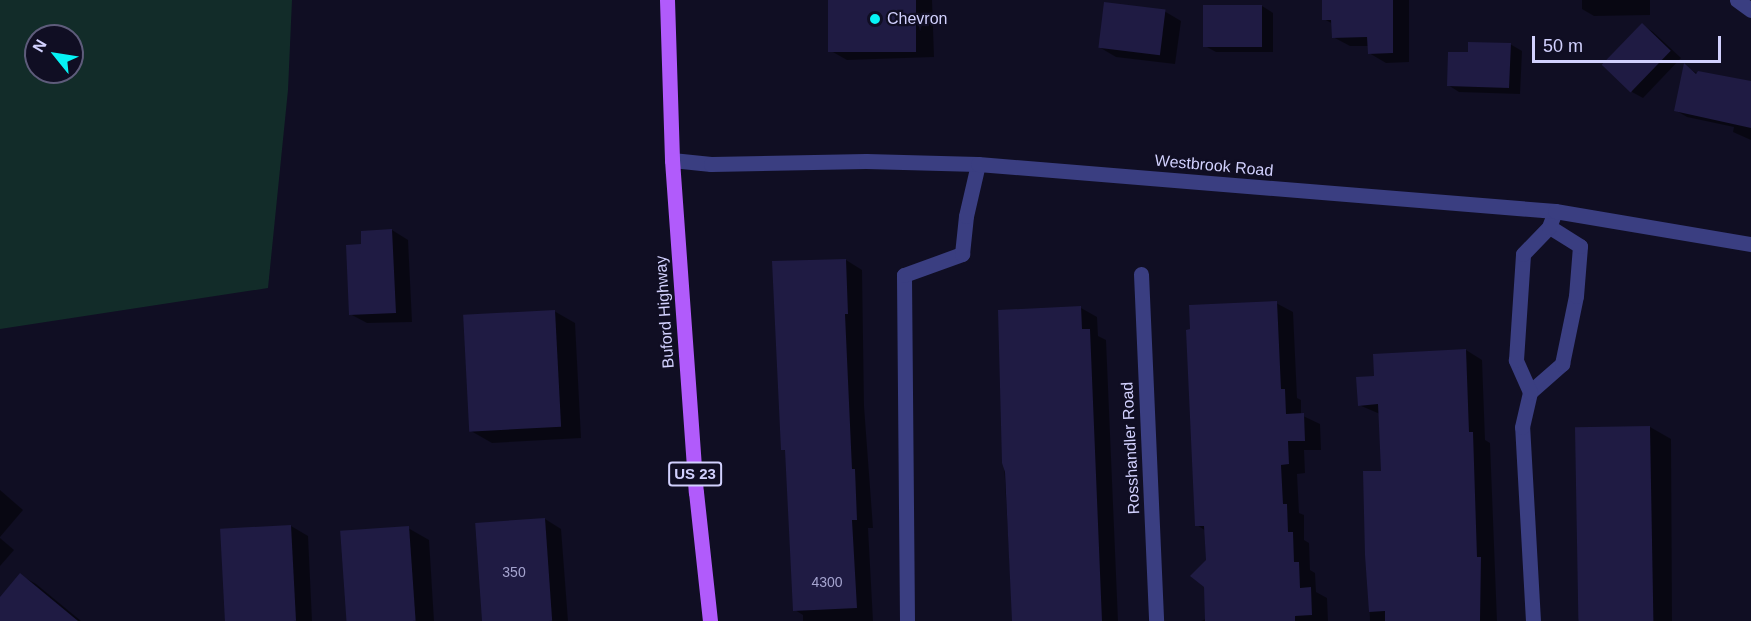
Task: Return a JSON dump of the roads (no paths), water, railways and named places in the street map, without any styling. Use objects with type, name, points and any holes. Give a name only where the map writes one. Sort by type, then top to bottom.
[{"type":"main road","name":"Buford Highway","points":[[668,0],[672,160],[696,492],[710,621]]},
{"type":"street","points":[[1737,0],[1751,10]]},
{"type":"street","name":"Westbrook Road","points":[[672,160],[711,164],[866,161],[978,164],[1555,210],[1751,244]]},
{"type":"street","points":[[907,621],[904,275],[962,254],[966,216],[978,164]]},
{"type":"street","points":[[1530,392],[1516,360],[1523,255],[1549,227],[1555,210]]},
{"type":"street","points":[[1533,621],[1522,427],[1530,392],[1562,364],[1576,297],[1580,246],[1549,227]]},
{"type":"street","name":"Rosshandler Road","points":[[1141,274],[1156,621]]},
{"type":"place","name":"Chevron","points":[[875,19]]}]
